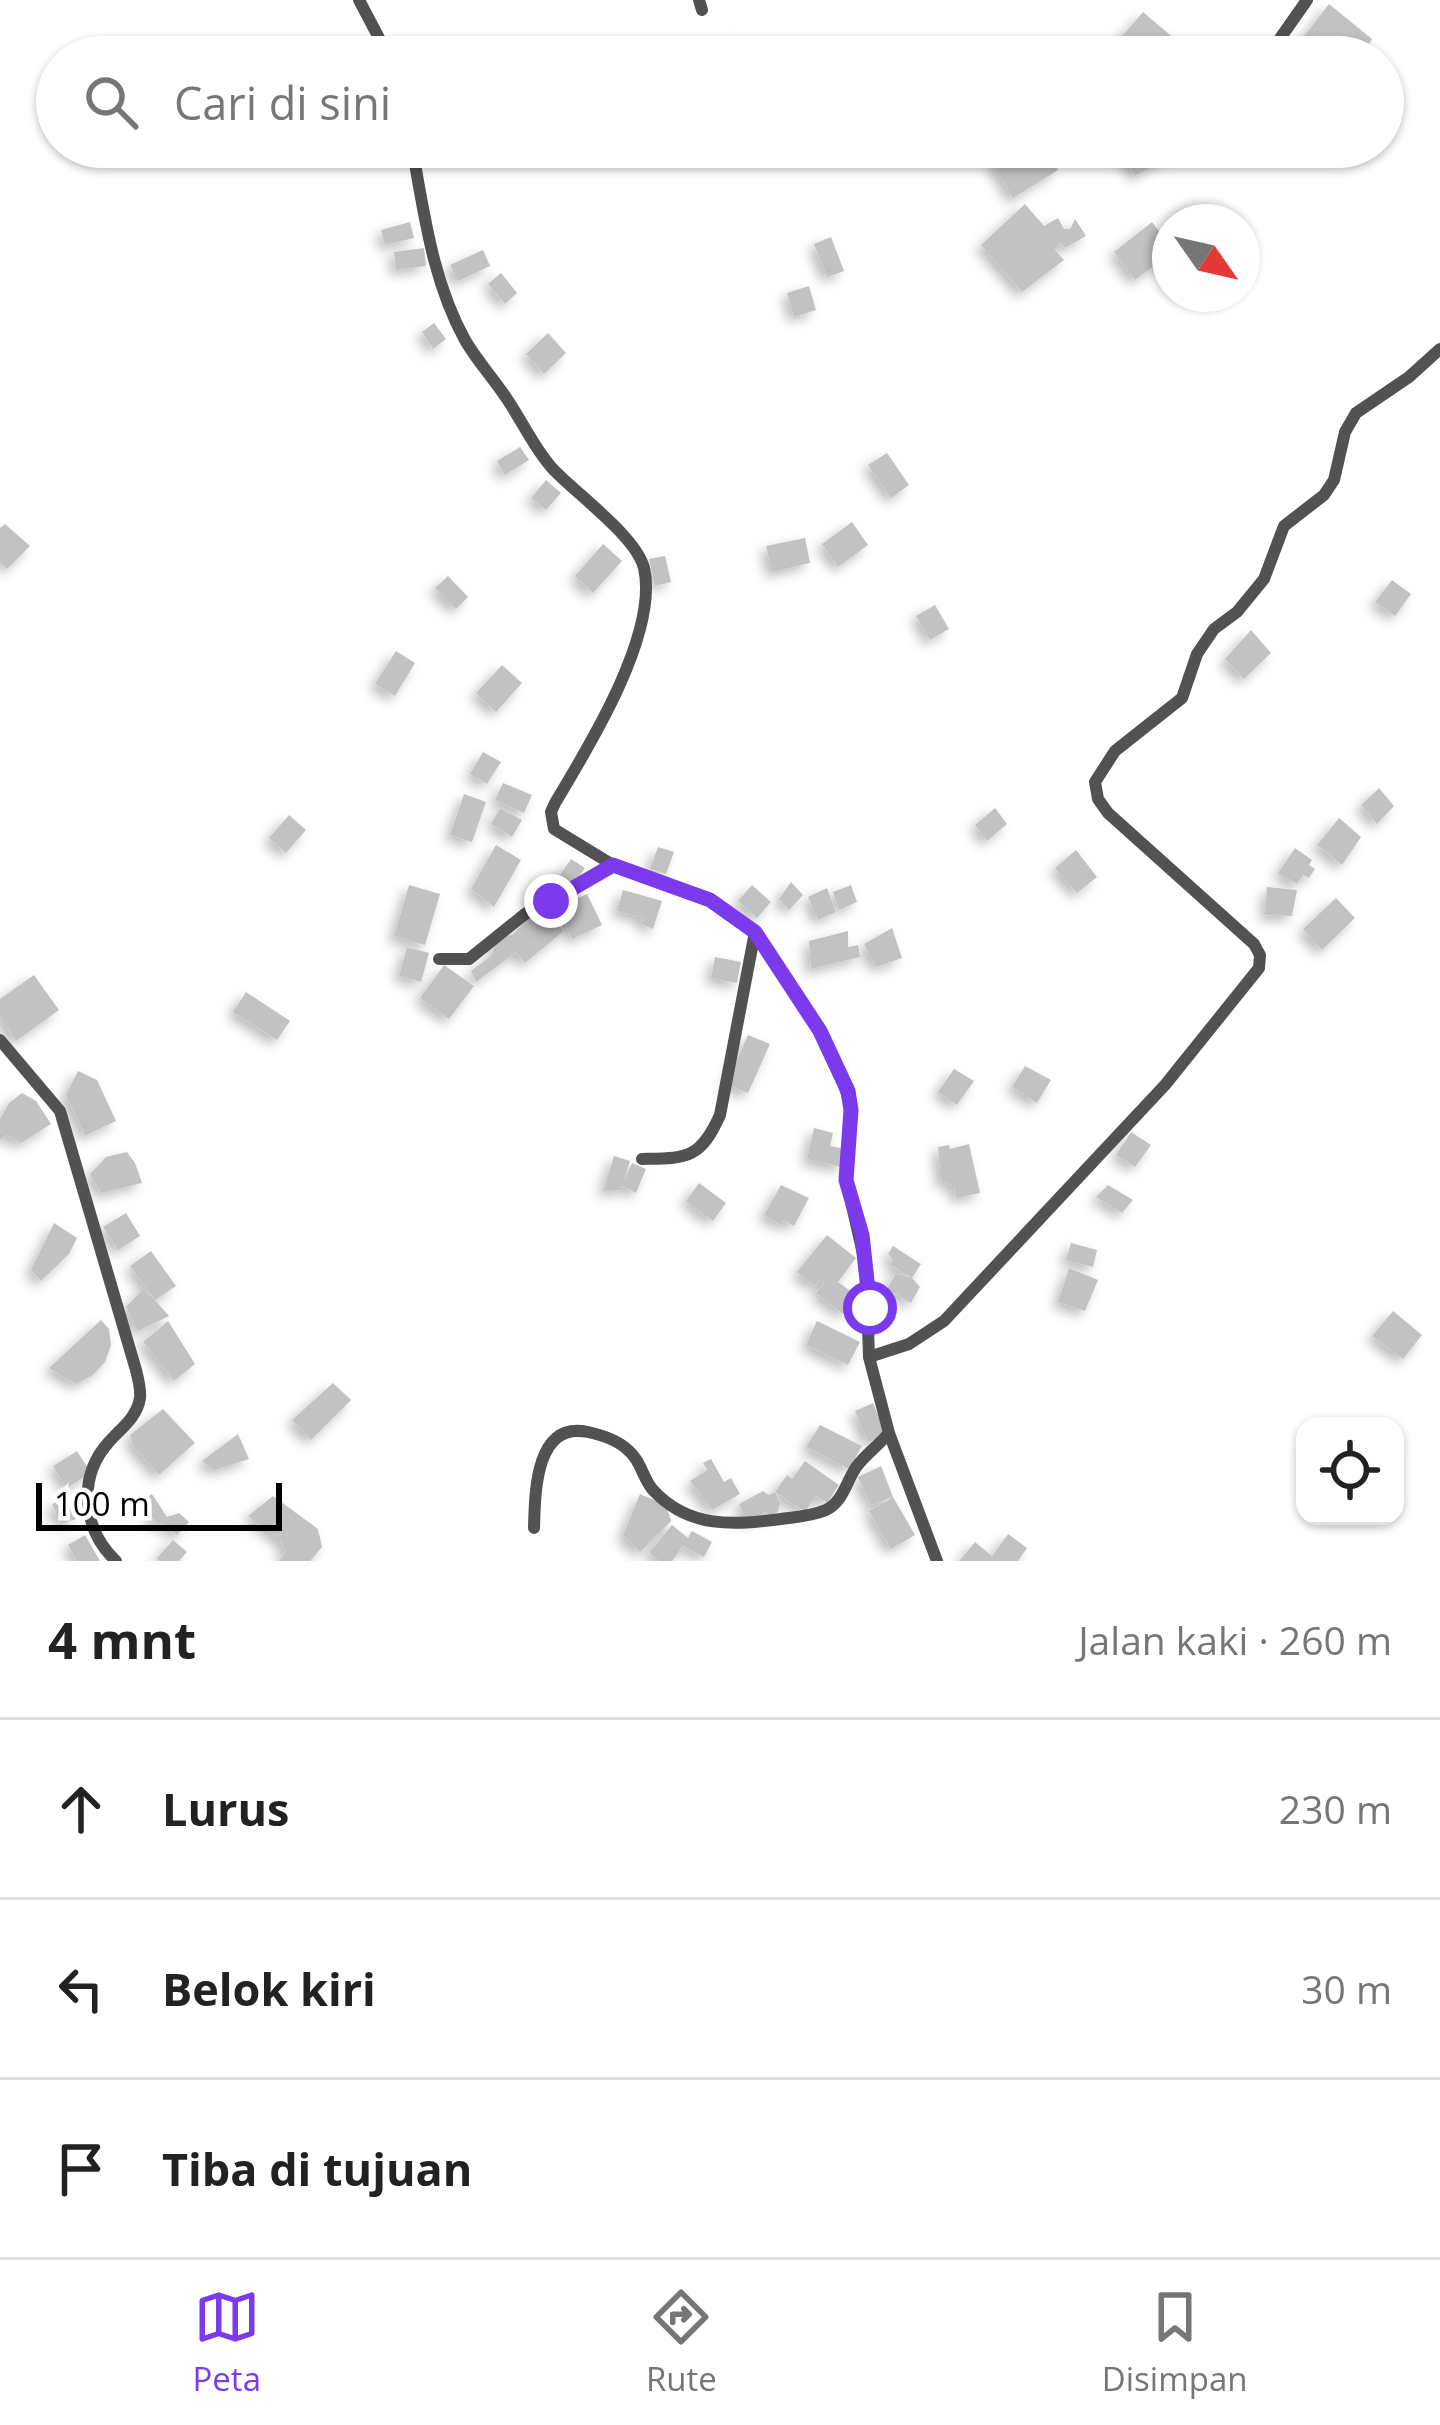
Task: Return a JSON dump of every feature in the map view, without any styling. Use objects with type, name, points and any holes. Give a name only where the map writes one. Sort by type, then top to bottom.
[{"type":"street","points":[[359,0],[378,36]]},
{"type":"street","points":[[1282,36],[1307,0]]},
{"type":"street","points":[[416,168],[442,288],[466,340],[551,467],[601,512],[643,565],[645,601],[631,654],[603,724],[551,812],[554,829],[613,865],[710,900],[755,932],[820,1031],[848,1091],[851,1110],[846,1180],[866,1267],[869,1357],[889,1433],[937,1561]]},
{"type":"street","points":[[869,1357],[909,1344],[944,1321],[1165,1085],[1258,968],[1255,944],[1108,813],[1098,799],[1096,782],[1115,751],[1182,698],[1197,653],[1264,579],[1284,526],[1324,495],[1334,480],[1345,432],[1357,413],[1440,349]]},
{"type":"street","points":[[439,959],[469,959],[525,914],[613,865]]},
{"type":"street","points":[[641,1159],[682,1159],[698,1151],[713,1131],[755,932]]},
{"type":"street","points":[[0,1040],[60,1111],[136,1370],[137,1406],[123,1430],[104,1448],[86,1493],[92,1530],[116,1561]]},
{"type":"street","points":[[534,1528],[542,1460],[550,1444],[576,1430],[613,1440],[631,1452],[649,1486],[671,1503],[717,1525],[746,1526],[826,1510],[839,1501],[855,1469],[889,1433]]},
{"type":"building","points":[[1329,4],[1368,36],[1304,36]]},
{"type":"building","points":[[1143,12],[1171,36],[1122,36]]},
{"type":"building","points":[[995,168],[1057,168],[1058,170],[1013,198]]},
{"type":"building","points":[[1025,204],[1044,226],[1058,218],[1064,229],[1070,229],[1075,219],[1086,236],[1065,248],[1060,242],[1055,250],[1064,260],[1022,292],[981,245]]},
{"type":"building","points":[[410,222],[414,238],[385,245],[381,230]]},
{"type":"building","points":[[1152,222],[1152,267],[1135,280],[1114,252]]},
{"type":"building","points":[[831,237],[844,271],[827,277],[814,244]]},
{"type":"building","points":[[424,248],[426,266],[396,270],[394,252]]},
{"type":"building","points":[[483,250],[490,266],[458,281],[450,265]]},
{"type":"building","points":[[501,273],[517,293],[505,304],[488,284]]},
{"type":"building","points":[[809,286],[816,310],[794,317],[787,293]]},
{"type":"building","points":[[434,323],[446,339],[433,349],[422,332]]},
{"type":"building","points":[[548,333],[566,353],[544,374],[526,354]]},
{"type":"building","points":[[520,447],[529,460],[505,475],[497,461]]},
{"type":"building","points":[[887,453],[909,485],[891,498],[868,465]]},
{"type":"building","points":[[546,480],[561,493],[546,510],[531,498]]},
{"type":"building","points":[[852,522],[868,545],[838,567],[822,544]]},
{"type":"building","points":[[5,524],[30,546],[7,569],[0,562],[0,528]]},
{"type":"building","points":[[805,538],[810,563],[772,572],[766,546]]},
{"type":"building","points":[[603,544],[622,561],[593,593],[575,576]]},
{"type":"building","points":[[665,556],[671,582],[655,586],[649,559]]},
{"type":"building","points":[[448,576],[468,597],[456,609],[435,588]]},
{"type":"building","points":[[1392,580],[1411,594],[1395,616],[1375,602]]},
{"type":"building","points":[[935,605],[949,629],[930,640],[916,616]]},
{"type":"building","points":[[1251,630],[1271,653],[1244,679],[1225,659]]},
{"type":"building","points":[[396,651],[415,663],[395,696],[375,684]]},
{"type":"building","points":[[502,665],[522,683],[496,712],[476,693]]},
{"type":"building","points":[[483,752],[501,762],[487,784],[470,774]]},
{"type":"building","points":[[503,783],[532,795],[524,813],[495,800]]},
{"type":"building","points":[[1379,788],[1394,806],[1377,824],[1361,805]]},
{"type":"building","points":[[464,794],[486,802],[472,842],[450,835]]},
{"type":"building","points":[[500,808],[522,820],[512,837],[491,824]]},
{"type":"building","points":[[995,808],[1007,824],[987,841],[975,825]]},
{"type":"building","points":[[289,815],[306,830],[286,853],[269,838]]},
{"type":"building","points":[[1339,818],[1361,837],[1342,865],[1317,845]]},
{"type":"building","points":[[496,845],[521,860],[494,907],[471,889]]},
{"type":"building","points":[[658,847],[674,852],[666,874],[650,869]]},
{"type":"building","points":[[1295,848],[1312,860],[1309,865],[1315,869],[1297,884],[1278,873]]},
{"type":"building","points":[[1076,850],[1097,877],[1077,893],[1055,868]]},
{"type":"building","points":[[571,859],[585,868],[574,884],[560,875]]},
{"type":"building","points":[[791,882],[803,895],[789,910],[779,899]]},
{"type":"building","points":[[409,885],[440,894],[425,945],[394,936]]},
{"type":"building","points":[[752,885],[771,902],[757,918],[738,901]]},
{"type":"building","points":[[851,885],[857,902],[839,910],[833,892]]},
{"type":"building","points":[[1267,887],[1297,890],[1292,916],[1265,915]]},
{"type":"building","points":[[827,888],[836,912],[818,920],[808,897]]},
{"type":"building","points":[[623,890],[662,901],[653,929],[641,924],[644,918],[617,911]]},
{"type":"building","points":[[587,894],[602,925],[572,939],[558,907]]},
{"type":"building","points":[[1336,898],[1355,918],[1322,950],[1303,929]]},
{"type":"building","points":[[528,918],[554,919],[564,931],[525,963],[516,952],[476,982],[471,971],[492,955],[496,940],[513,934]]},
{"type":"building","points":[[892,928],[902,958],[876,967],[864,944]]},
{"type":"building","points":[[848,931],[848,947],[858,945],[860,957],[811,969],[809,941]]},
{"type":"building","points":[[407,947],[429,953],[421,982],[399,976]]},
{"type":"building","points":[[715,957],[741,962],[737,983],[711,978]]},
{"type":"building","points":[[444,965],[474,986],[449,1019],[420,998]]},
{"type":"building","points":[[34,975],[59,1010],[16,1041],[0,1017],[0,999]]},
{"type":"building","points":[[246,992],[290,1021],[277,1040],[233,1012]]},
{"type":"building","points":[[748,1035],[770,1044],[748,1093],[726,1084]]},
{"type":"building","points":[[1025,1066],[1051,1080],[1037,1103],[1012,1087]]},
{"type":"building","points":[[954,1069],[974,1081],[957,1105],[938,1092]]},
{"type":"building","points":[[78,1071],[97,1080],[116,1121],[85,1136],[66,1095]]},
{"type":"building","points":[[22,1093],[36,1101],[51,1124],[21,1143],[7,1135],[0,1140],[0,1119]]},
{"type":"building","points":[[814,1128],[833,1133],[830,1146],[845,1149],[841,1167],[807,1159]]},
{"type":"building","points":[[1131,1132],[1151,1145],[1135,1167],[1116,1155]]},
{"type":"building","points":[[969,1144],[980,1193],[956,1198],[954,1185],[941,1181],[938,1147]]},
{"type":"building","points":[[127,1152],[142,1183],[101,1193],[90,1174],[106,1157]]},
{"type":"building","points":[[614,1156],[630,1161],[624,1181],[632,1163],[646,1169],[636,1193],[622,1186],[621,1190],[603,1191]]},
{"type":"building","points":[[699,1183],[726,1203],[713,1221],[686,1201]]},
{"type":"building","points":[[781,1185],[809,1198],[794,1226],[764,1215]]},
{"type":"building","points":[[1108,1185],[1133,1200],[1122,1213],[1096,1197]]},
{"type":"building","points":[[126,1213],[140,1236],[118,1250],[103,1227]]},
{"type":"building","points":[[54,1223],[77,1238],[69,1254],[41,1281],[31,1270]]},
{"type":"building","points":[[827,1235],[856,1258],[838,1282],[857,1296],[843,1314],[816,1293],[824,1283],[818,1281],[815,1286],[797,1272]]},
{"type":"building","points":[[1071,1243],[1097,1250],[1093,1267],[1066,1260]]},
{"type":"building","points":[[893,1246],[921,1264],[912,1278],[890,1265],[893,1260],[888,1254]]},
{"type":"building","points":[[151,1251],[176,1286],[155,1300],[130,1266]]},
{"type":"building","points":[[1069,1268],[1098,1280],[1085,1311],[1058,1302]]},
{"type":"building","points":[[896,1273],[912,1278],[920,1287],[911,1303],[887,1289]]},
{"type":"building","points":[[143,1289],[169,1316],[138,1331],[126,1307]]},
{"type":"building","points":[[1393,1311],[1422,1335],[1403,1359],[1372,1336]]},
{"type":"building","points":[[101,1320],[109,1329],[111,1345],[105,1362],[93,1375],[76,1384],[49,1368]]},
{"type":"building","points":[[168,1321],[195,1364],[174,1381],[143,1342]]},
{"type":"building","points":[[817,1321],[860,1342],[848,1365],[806,1345]]},
{"type":"building","points":[[333,1383],[351,1400],[311,1440],[292,1420]]},
{"type":"building","points":[[873,1403],[886,1435],[868,1442],[855,1411]]},
{"type":"building","points":[[163,1409],[195,1443],[159,1475],[134,1447],[130,1435]]},
{"type":"building","points":[[820,1425],[862,1446],[849,1469],[806,1447]]},
{"type":"building","points":[[238,1434],[249,1459],[214,1470],[202,1461]]},
{"type":"building","points":[[77,1451],[91,1473],[67,1488],[53,1466]]},
{"type":"building","points":[[711,1459],[724,1482],[731,1478],[740,1494],[712,1510],[690,1481],[707,1470],[703,1463]]},
{"type":"building","points":[[805,1461],[839,1485],[827,1503],[816,1496],[805,1512],[775,1492]]},
{"type":"building","points":[[881,1466],[893,1497],[871,1505],[858,1477]]},
{"type":"building","points":[[763,1491],[775,1492],[778,1512],[769,1516],[766,1512],[748,1522],[739,1504]]},
{"type":"building","points":[[152,1494],[167,1517],[179,1513],[189,1522],[177,1535],[157,1524],[141,1501]]},
{"type":"building","points":[[640,1494],[666,1505],[671,1521],[640,1552],[623,1535]]},
{"type":"building","points":[[273,1496],[318,1529],[322,1547],[310,1561],[279,1561],[286,1551],[280,1540],[248,1516]]},
{"type":"building","points":[[893,1497],[915,1535],[891,1549],[869,1511]]},
{"type":"building","points":[[67,1498],[76,1519],[61,1524],[52,1504]]},
{"type":"building","points":[[672,1525],[688,1538],[692,1531],[712,1542],[704,1557],[683,1546],[672,1561],[659,1561],[649,1553]]},
{"type":"building","points":[[1008,1534],[1027,1548],[1018,1561],[959,1561],[975,1542],[992,1556]]},
{"type":"building","points":[[85,1535],[100,1561],[77,1561],[68,1545]]},
{"type":"building","points":[[173,1540],[187,1552],[179,1561],[159,1561],[157,1558]]},
{"type":"route","points":[[551,901],[613,865],[710,900],[755,932],[820,1031],[848,1091],[846,1180],[862,1235],[870,1308]]}]
